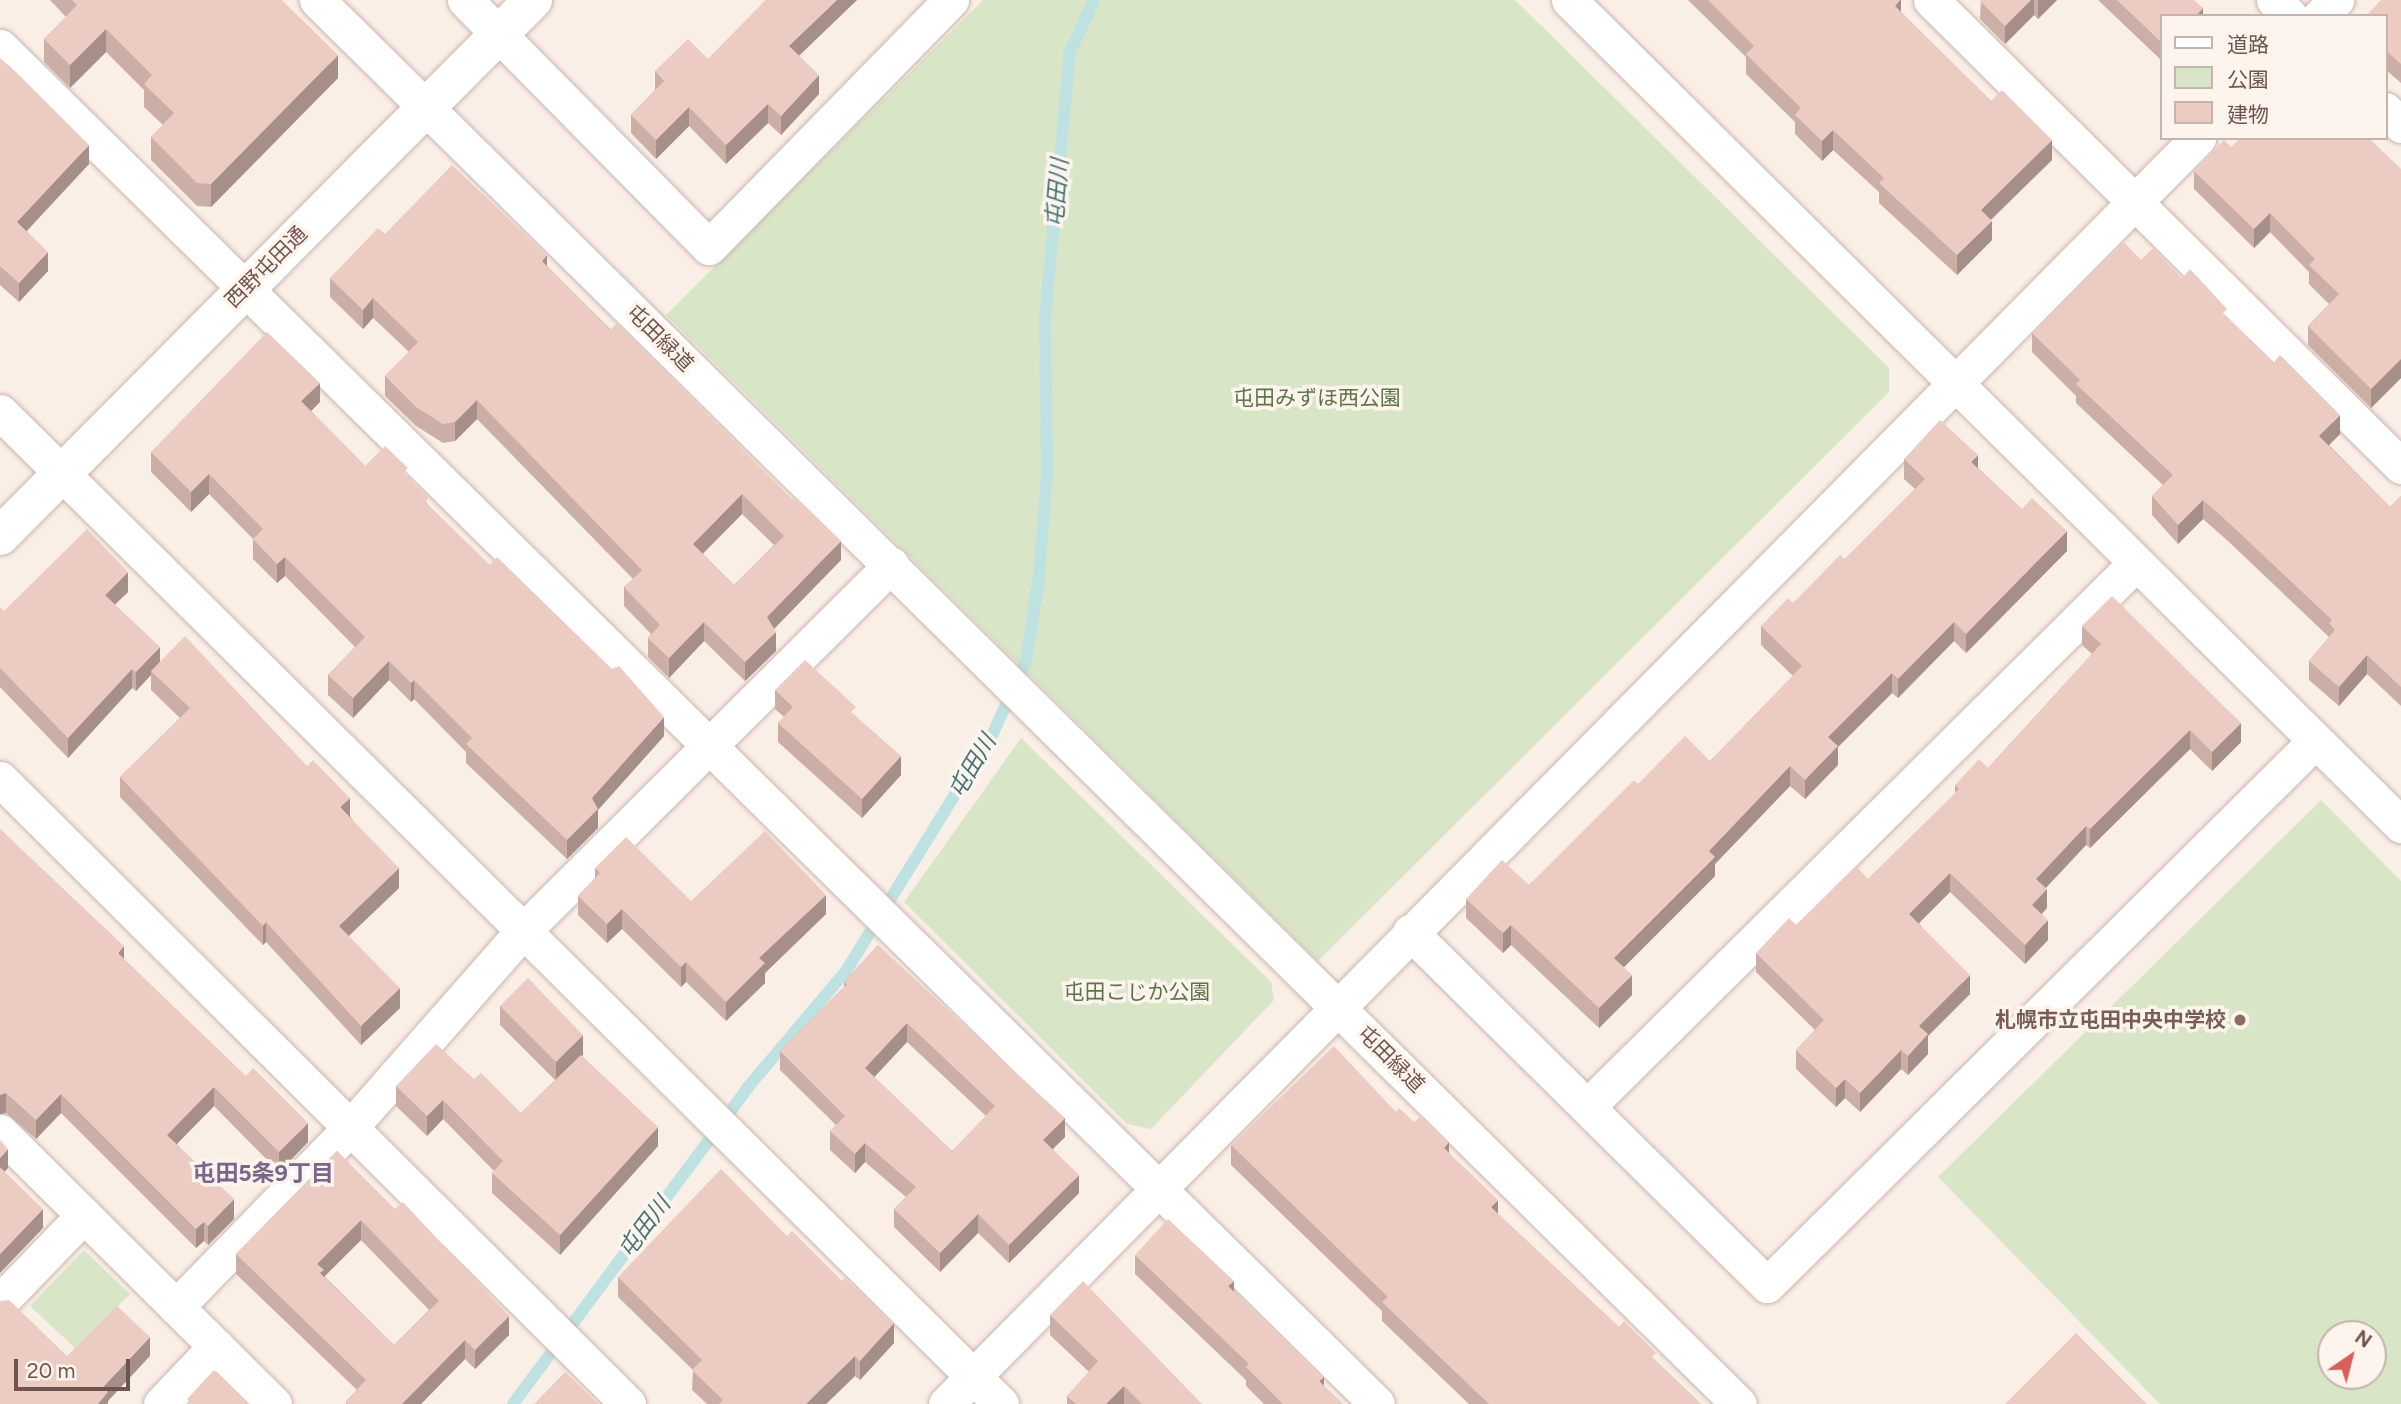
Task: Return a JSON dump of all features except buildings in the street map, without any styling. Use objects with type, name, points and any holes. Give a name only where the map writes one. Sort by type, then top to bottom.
[{"type":"street","name":"屯田緑道","points":[[317,0],[1739,1404]]},
{"type":"street","points":[[465,0],[709,247],[951,0]]},
{"type":"street","name":"西野屯田通","points":[[0,536],[533,0]]},
{"type":"street","points":[[1569,0],[2401,825]]},
{"type":"street","points":[[1931,0],[2401,466]]},
{"type":"street","points":[[2274,0],[2288,14]]},
{"type":"street","points":[[2322,14],[2336,0]]},
{"type":"street","points":[[0,47],[1157,1192],[1377,1404]]},
{"type":"street","points":[[2387,112],[2401,125]]},
{"type":"street","points":[[946,1404],[2196,140]]},
{"type":"street","points":[[0,412],[1001,1404]]},
{"type":"street","points":[[1587,1107],[2135,564]]},
{"type":"street","points":[[176,1307],[348,1130],[524,930],[891,565]]},
{"type":"street","points":[[1410,932],[1766,1285],[2315,741]]},
{"type":"street","points":[[0,779],[348,1130],[628,1404]]},
{"type":"street","points":[[0,1132],[274,1404]]},
{"type":"street","points":[[0,1302],[84,1215]]},
{"type":"street","points":[[161,1404],[216,1346]]},
{"type":"green space","name":"屯田みずほ西公園","points":[[983,0],[1515,0],[1889,368],[1889,392],[1318,961],[666,315]]},
{"type":"green space","name":"屯田こじか公園","points":[[1021,738],[1271,982],[1274,1000],[1151,1129],[1127,1124],[904,902]]},
{"type":"green space","name":"札幌市立屯田中央中学校","points":[[2321,800],[2401,881],[2401,1404],[2160,1404],[1938,1177]]},
{"type":"green space","points":[[84,1250],[130,1294],[76,1349],[30,1306]]},
{"type":"waterway","name":"屯田川","points":[[513,1404],[748,1087],[846,971],[993,733],[1026,661],[1039,577],[1047,473],[1045,319],[1070,52],[1094,0]]},
{"type":"place","name":"札幌市立屯田中央中学校","points":[[2240,1020]]},
{"type":"district","name":"屯田5条9丁目","points":[[263,1173]]}]
